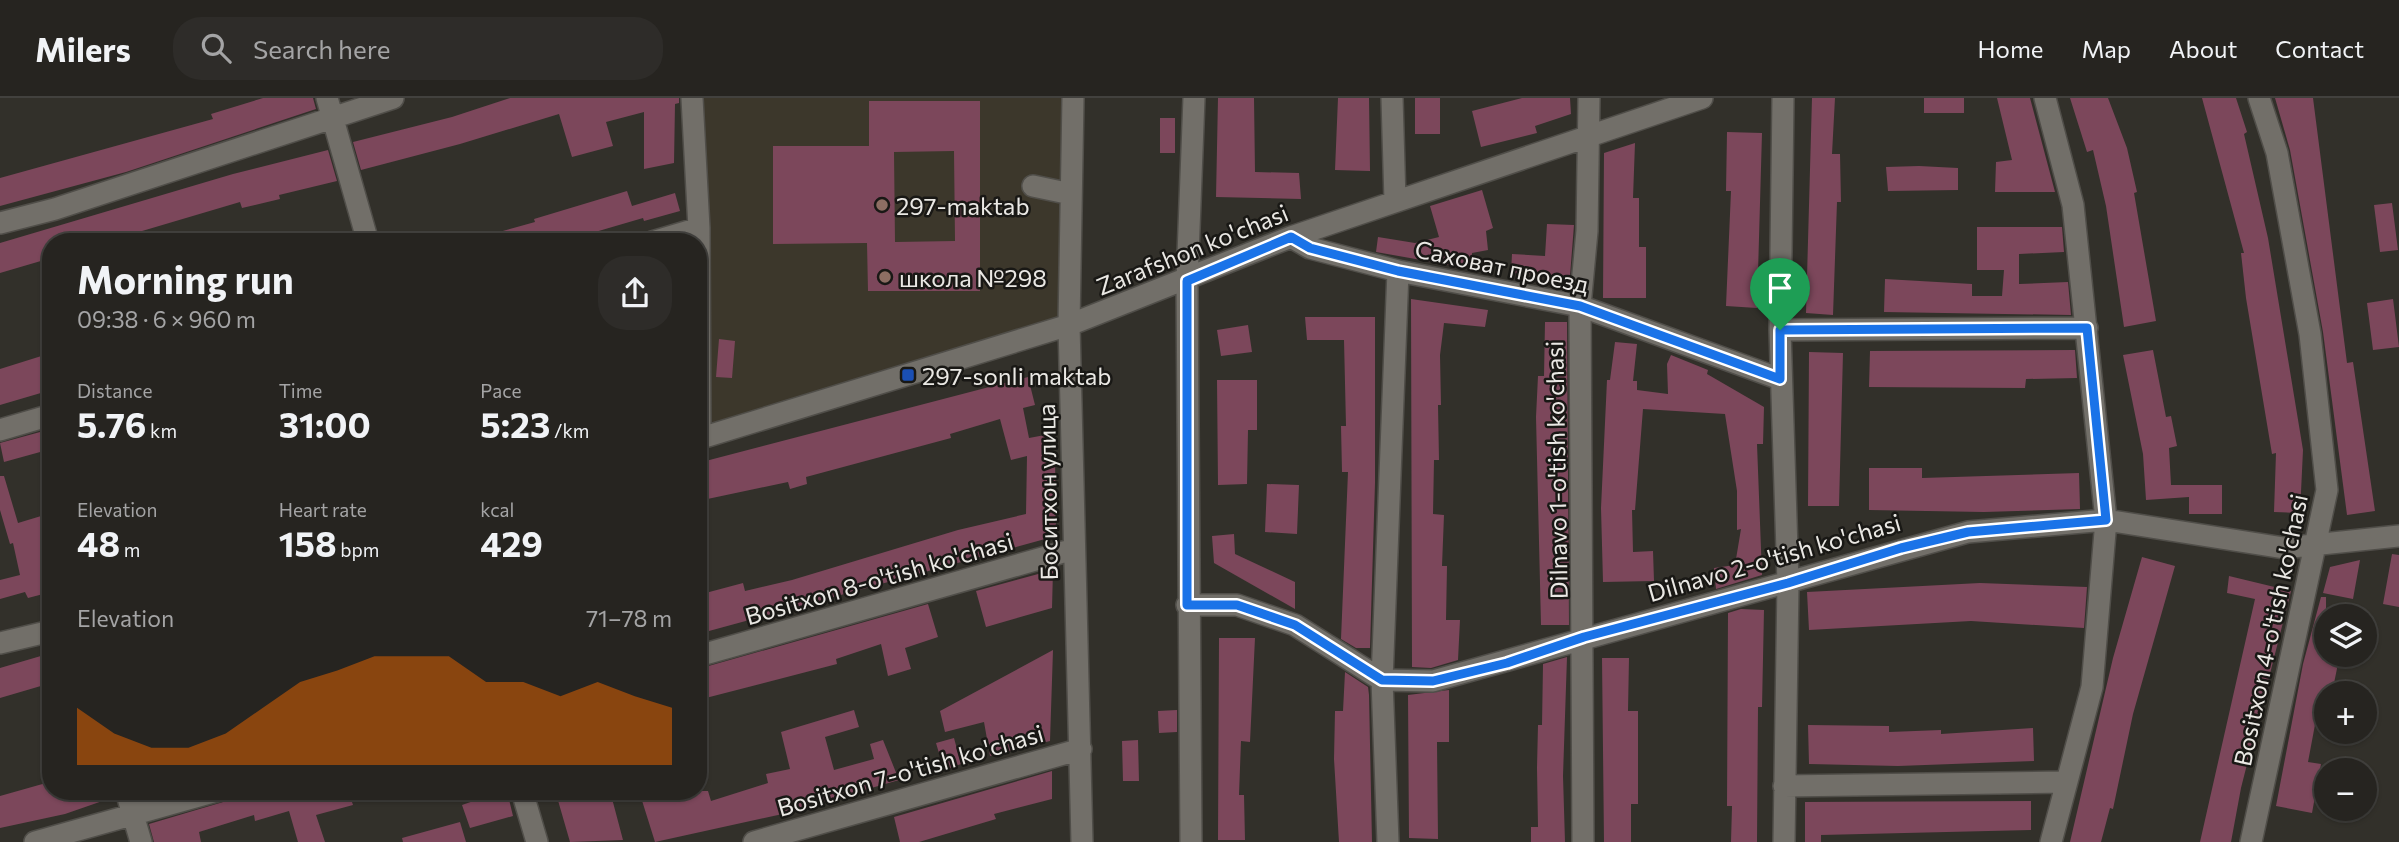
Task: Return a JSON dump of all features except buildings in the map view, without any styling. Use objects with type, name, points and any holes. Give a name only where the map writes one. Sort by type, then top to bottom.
[{"type":"street","points":[[0,223],[55,209],[330,107],[393,98]]},
{"type":"street","points":[[692,98],[699,233]]},
{"type":"street","name":"Боситхон улица","points":[[1073,98],[1069,325],[1082,842]]},
{"type":"street","points":[[1191,842],[1187,605],[1187,281],[1194,98]]},
{"type":"street","points":[[1392,98],[1395,201]]},
{"type":"street","name":"Dilnavo 1-o'tish ko'chasi","points":[[1583,842],[1584,637],[1580,306],[1587,231],[1589,98]]},
{"type":"street","name":"Zarafshon ko'chasi","points":[[707,437],[1069,325],[1187,281],[1291,237],[1702,98]]},
{"type":"street","points":[[1783,98],[1780,379],[1788,583],[1784,842]]},
{"type":"street","points":[[2045,98],[2073,205],[2106,520],[2092,687],[2051,842]]},
{"type":"street","name":"Bositxon 4-o'tish ko'chasi","points":[[2251,842],[2327,490],[2310,334],[2277,153],[2259,98]]},
{"type":"street","points":[[330,107],[365,233]]},
{"type":"street","points":[[1033,186],[1071,194]]},
{"type":"street","points":[[682,233],[699,228]]},
{"type":"street","name":"Саховат проезд","points":[[1291,237],[1310,248],[1398,271],[1580,306],[1780,379]]},
{"type":"street","points":[[1388,842],[1382,680],[1398,271]]},
{"type":"street","points":[[1780,330],[2087,328]]},
{"type":"street","points":[[0,430],[42,418]]},
{"type":"street","name":"Dilnavo 2-o'tish ko'chasi","points":[[1382,680],[1433,681],[1507,663],[1584,637],[1788,583],[1901,548],[1968,532],[2106,520],[2284,548],[2399,536]]},
{"type":"street","name":"Bositxon 8-o'tish ko'chasi","points":[[707,653],[1074,549]]},
{"type":"street","points":[[1187,605],[1237,605],[1295,625],[1382,680]]},
{"type":"street","points":[[0,643],[42,633]]},
{"type":"street","name":"Bositxon 7-o'tish ko'chasi","points":[[754,842],[1081,749]]},
{"type":"street","points":[[1784,786],[2065,782]]},
{"type":"street","points":[[128,800],[141,842]]},
{"type":"street","points":[[35,842],[184,800]]},
{"type":"street","points":[[525,800],[537,842]]},
{"type":"shaded area","name":"школа №298","points":[[692,98],[1073,98],[1069,325],[707,436],[707,233],[695,233]]},
{"type":"place","name":"297-maktab","points":[[882,205]]},
{"type":"place","name":"школа №298","points":[[885,277]]},
{"type":"place","name":"297-sonli maktab","points":[[908,375]]},
{"type":"route","points":[[1291,237],[1310,248],[1398,271],[1580,306],[1780,379],[1780,330],[2087,328],[2106,520],[1968,532],[1901,548],[1788,583],[1584,637],[1507,663],[1433,681],[1382,680],[1295,625],[1237,605],[1187,605],[1187,281],[1291,237]]}]
